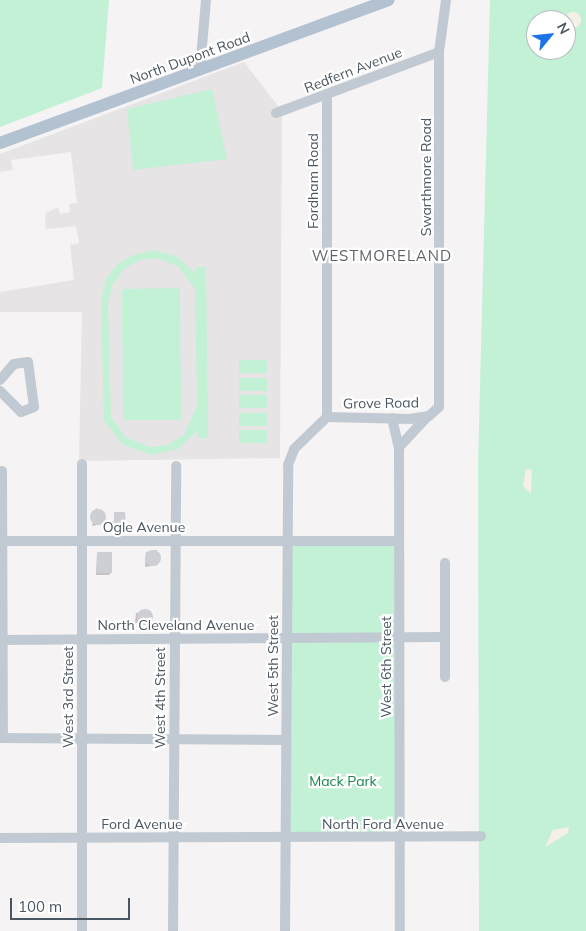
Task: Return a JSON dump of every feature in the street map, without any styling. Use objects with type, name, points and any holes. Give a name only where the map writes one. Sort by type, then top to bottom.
[{"type":"main road","name":"North Dupont Road","points":[[0,143],[389,0]]},
{"type":"street","points":[[200,70],[206,0]]},
{"type":"street","name":"Swarthmore Road","points":[[440,384],[439,52],[446,0]]},
{"type":"street","name":"Redfern Avenue","points":[[276,113],[439,52]]},
{"type":"street","name":"Fordham Road","points":[[327,94],[327,417]]},
{"type":"street","points":[[0,380],[14,364],[28,362],[34,407],[21,412],[0,391]]},
{"type":"street","name":"Grove Road","points":[[327,417],[392,418],[429,416],[439,407],[440,384]]},
{"type":"street","points":[[399,448],[409,431],[429,416]]},
{"type":"street","name":"West 5th Street","points":[[284,931],[288,638],[284,540],[288,465],[294,449],[327,417]]},
{"type":"street","name":"West 6th Street","points":[[392,418],[399,448],[400,931]]},
{"type":"street","name":"West 3rd Street","points":[[82,464],[82,931]]},
{"type":"street","name":"West 4th Street","points":[[173,931],[176,466]]},
{"type":"street","points":[[2,471],[2,738],[286,740]]},
{"type":"street","name":"Ogle Avenue","points":[[3,541],[399,541]]},
{"type":"street","points":[[445,563],[443,637],[445,677]]},
{"type":"street","name":"North Cleveland Avenue","points":[[2,640],[443,637]]},
{"type":"street","name":"North Ford Avenue","points":[[284,837],[400,839],[481,836]]},
{"type":"street","name":"Ford Avenue","points":[[0,838],[284,837]]},
{"type":"shaded area","points":[[244,62],[282,111],[280,458],[79,461],[82,312],[0,312],[0,292],[74,280],[70,245],[79,243],[76,226],[46,229],[45,222],[46,213],[58,207],[60,214],[70,212],[69,204],[77,203],[71,152],[11,160],[13,170],[0,172],[0,154]]},
{"type":"green space","points":[[0,0],[109,0],[102,88],[0,127]]},
{"type":"green space","points":[[490,0],[586,0],[586,931],[479,931],[478,464]]},
{"type":"green space","points":[[212,89],[227,159],[133,170],[127,109]]},
{"type":"green space","points":[[153,250],[176,256],[196,274],[196,267],[206,267],[208,438],[197,438],[197,431],[178,449],[152,455],[123,445],[104,421],[101,302],[106,279],[116,266],[130,256]],"holes":[[[157,258],[179,267],[195,289],[197,405],[184,435],[167,445],[150,447],[125,437],[111,416],[108,303],[112,286],[123,270],[140,260]]]},
{"type":"green space","points":[[180,288],[181,420],[123,420],[122,289]]},
{"type":"green space","points":[[239,360],[267,360],[267,373],[239,373]]},
{"type":"green space","points":[[239,378],[267,378],[267,391],[239,391]]},
{"type":"green space","points":[[239,395],[267,395],[267,408],[239,408]]},
{"type":"green space","points":[[239,413],[267,413],[267,426],[239,426]]},
{"type":"green space","points":[[239,430],[267,430],[267,443],[239,443]]},
{"type":"green space","name":"Mack Park","points":[[284,540],[399,541],[400,839],[284,837]]},
{"type":"sand","points":[[576,13],[580,17],[579,26],[576,27]]},
{"type":"sand","points":[[526,469],[532,470],[531,494],[523,486]]},
{"type":"sand","points":[[569,827],[568,833],[545,847],[553,830]]},
{"type":"building","points":[[98,509],[106,517],[98,525],[90,517]]},
{"type":"building","points":[[114,512],[125,512],[126,523],[114,525]]},
{"type":"building","points":[[150,550],[156,550],[161,555],[159,564],[150,566],[145,561],[145,555]]},
{"type":"building","points":[[97,552],[112,552],[112,573],[97,573]]},
{"type":"building","points":[[145,609],[153,617],[145,625],[137,617]]},
{"type":"district","name":"WESTMORELAND","points":[[382,256]]}]
